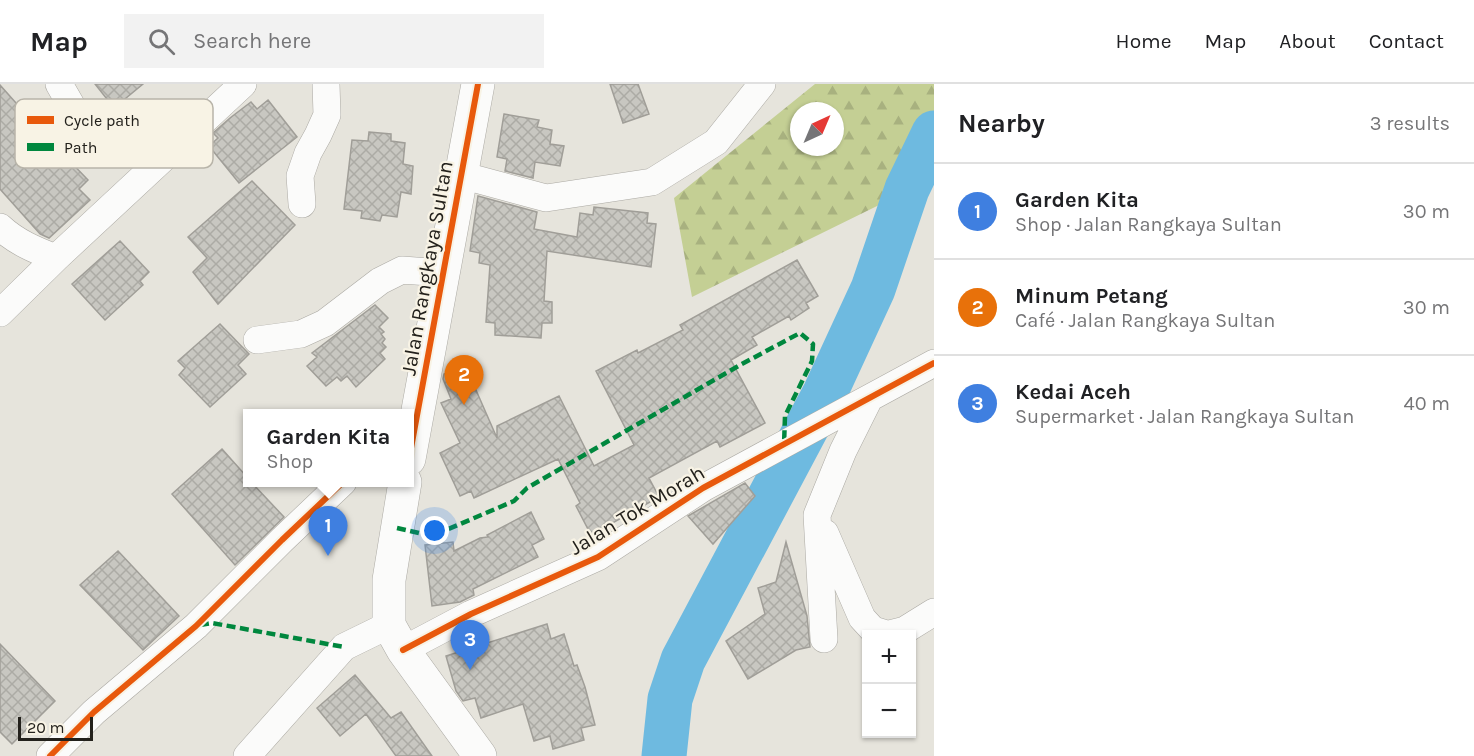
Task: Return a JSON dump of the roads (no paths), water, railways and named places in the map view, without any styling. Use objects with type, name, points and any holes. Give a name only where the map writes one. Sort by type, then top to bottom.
[{"type":"street","points":[[59,84],[68,99]]},
{"type":"street","points":[[213,111],[243,84]]},
{"type":"street","points":[[302,204],[300,176],[308,153],[327,115],[326,84]]},
{"type":"street","name":"Jalan Rangkaya Sultan","points":[[414,432],[478,84]]},
{"type":"street","points":[[460,175],[546,198],[652,182],[716,142],[762,84]]},
{"type":"street","points":[[0,313],[151,168]]},
{"type":"street","points":[[0,226],[8,234],[34,250],[56,258]]},
{"type":"street","points":[[257,340],[301,334],[325,323],[380,281],[402,270],[443,273]]},
{"type":"street","points":[[824,639],[817,515],[843,452],[869,399],[934,363]]},
{"type":"street","name":"Jalan Tok Morah","points":[[247,756],[344,647],[396,638],[471,614],[598,557],[703,488],[869,399]]},
{"type":"street","points":[[50,756],[94,712],[196,626],[339,487]]},
{"type":"street","points":[[404,487],[389,580],[396,638],[480,756]]},
{"type":"street","points":[[817,515],[862,618],[873,630]]},
{"type":"street","points":[[905,630],[934,612]]},
{"type":"waterway","points":[[664,756],[670,699],[683,660],[825,393],[873,289],[907,189],[934,133]]},
{"type":"place","name":"Minum Petang","points":[[464,405]]},
{"type":"place","name":"Garden Kita","points":[[328,556]]},
{"type":"place","name":"Kedai Aceh","points":[[470,670]]}]
